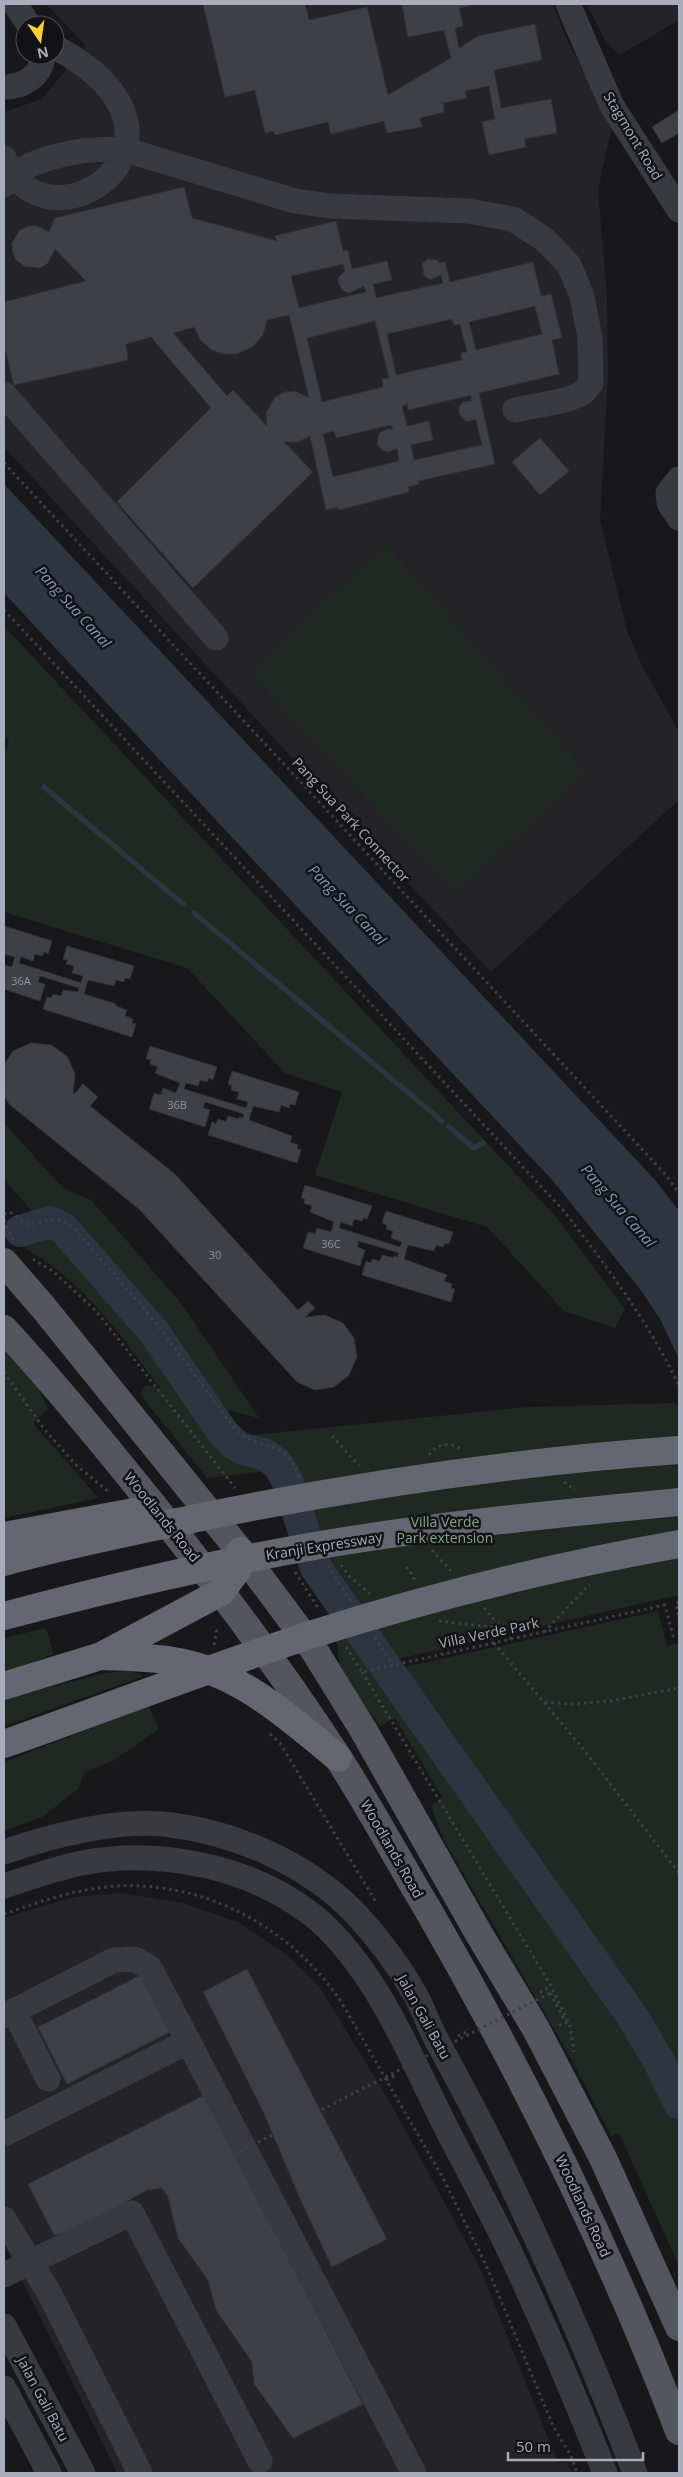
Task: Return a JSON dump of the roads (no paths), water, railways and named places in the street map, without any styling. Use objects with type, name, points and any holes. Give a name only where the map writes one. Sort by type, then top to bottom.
[{"type":"highway","points":[[4,1536],[364,1474],[472,1471],[679,1450]]},
{"type":"highway","points":[[4,1562],[364,1474]]},
{"type":"highway","name":"Kranji Expressway","points":[[4,1616],[209,1567],[304,1548],[520,1517],[679,1502]]},
{"type":"highway","points":[[4,1744],[258,1653],[380,1614],[519,1576],[679,1544]]},
{"type":"highway","points":[[4,1686],[101,1656],[221,1592],[238,1568],[240,1551]]},
{"type":"highway","points":[[101,1656],[173,1661],[228,1677],[252,1691],[338,1758]]},
{"type":"main road","points":[[10,1253],[43,1307],[240,1551],[314,1650],[364,1731],[479,1934],[536,2029],[603,2158],[679,2327]]},
{"type":"main road","name":"Woodlands Road","points":[[4,1329],[65,1396],[221,1592],[282,1675],[338,1758],[505,2047],[573,2184],[654,2366],[679,2431]]},
{"type":"main road","points":[[282,1675],[279,1664],[284,1650],[297,1644],[303,1644],[314,1650]]},
{"type":"street","points":[[15,4],[22,15]]},
{"type":"street","name":"Stagmont Road","points":[[568,4],[612,106],[679,210]]},
{"type":"street","points":[[6,172],[29,191],[44,197],[64,197],[81,193],[100,183],[117,167],[126,150],[129,132],[124,111],[111,91],[75,58],[65,52]]},
{"type":"street","points":[[4,87],[14,87],[27,82],[35,74],[39,65]]},
{"type":"street","points":[[6,172],[53,158],[106,148],[126,150],[296,201],[330,206],[468,211],[514,219],[545,240],[569,265],[582,296],[590,338],[591,383],[583,393],[566,400],[515,410]]},
{"type":"street","points":[[4,394],[216,638]]},
{"type":"street","points":[[679,480],[668,493],[669,503],[679,518]]},
{"type":"street","name":"Jalan Gali Batu","points":[[4,1852],[72,1832],[124,1825],[172,1825],[247,1844],[290,1863],[355,1913],[384,1949],[415,1994],[473,2106],[538,2239],[614,2418],[635,2473]]},
{"type":"street","points":[[4,1886],[82,1863],[125,1858],[203,1865],[236,1874],[276,1892],[311,1913],[334,1934],[361,1968],[386,2010],[510,2252],[605,2473]]},
{"type":"street","points":[[48,2079],[9,2013],[114,1960],[134,1959],[150,1968],[414,2473]]},
{"type":"street","points":[[4,2134],[187,2042]]},
{"type":"street","points":[[4,2275],[132,2213],[260,2461]]},
{"type":"street","points":[[4,2218],[48,2291],[140,2473]]},
{"type":"street","name":"Jalan Gali Batu","points":[[4,2326],[83,2473]]},
{"type":"street","points":[[4,2388],[48,2473]]},
{"type":"water","name":"Pang Sua Canal","points":[[4,484],[656,1181],[679,1211],[679,1359],[660,1319],[640,1289],[553,1181],[4,593]]},
{"type":"waterway","points":[[44,787],[183,904]]},
{"type":"waterway","points":[[194,913],[442,1121]]},
{"type":"waterway","points":[[449,1127],[474,1148],[483,1143]]},
{"type":"waterway","points":[[20,1231],[50,1222],[63,1228],[153,1331],[222,1431],[233,1443],[243,1449],[264,1454],[278,1464],[287,1480],[316,1568],[632,2016],[659,2061],[679,2103]]},
{"type":"park label","name":"Villa Verde Park extension","points":[[445,1530]]}]
